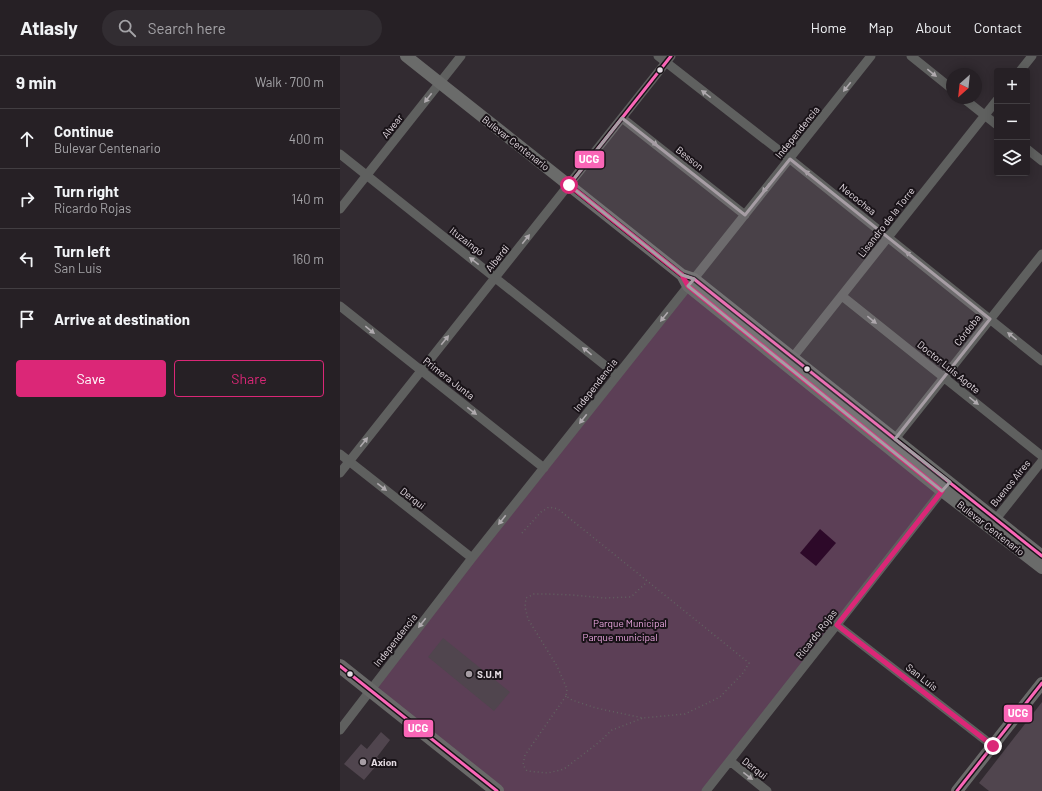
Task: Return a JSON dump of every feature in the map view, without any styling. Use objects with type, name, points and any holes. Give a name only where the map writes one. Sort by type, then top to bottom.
[{"type":"main road","name":"Bulevar Centenario","points":[[406,56],[946,486],[1042,568]]},
{"type":"main road","name":"Bulevar Centenario","points":[[691,282],[793,357],[895,439],[946,486],[996,519],[1042,556]]},
{"type":"main road","points":[[340,666],[489,789]]},
{"type":"main road","points":[[957,791],[1042,683]]},
{"type":"street","name":"Alvear","points":[[340,209],[461,56]]},
{"type":"street","name":"Independencia","points":[[340,730],[472,558],[872,56]]},
{"type":"street","points":[[911,56],[946,84]]},
{"type":"street","points":[[1022,68],[1032,56]]},
{"type":"street","name":"Necochea","points":[[665,58],[1042,361]]},
{"type":"street","name":"Alberdi","points":[[340,472],[622,118],[665,58]]},
{"type":"street","points":[[970,104],[994,123]]},
{"type":"street","name":"Lisandro de la Torre","points":[[793,357],[994,104]]},
{"type":"street","name":"Besson","points":[[622,118],[745,215]]},
{"type":"street","points":[[1030,151],[1042,161]]},
{"type":"street","name":"Ituzaingó","points":[[340,154],[617,375]]},
{"type":"street","name":"Córdoba","points":[[895,439],[1042,254]]},
{"type":"street","name":"Doctor Luis Agote","points":[[842,296],[1042,456]]},
{"type":"street","name":"Primera Junta","points":[[340,306],[544,468]]},
{"type":"street","name":"Derqui","points":[[340,454],[472,558]]},
{"type":"street","name":"Buenos Aires","points":[[996,519],[1042,461]]},
{"type":"street","name":"Ricardo Rojas","points":[[706,791],[946,486]]},
{"type":"street","name":"San Luis","points":[[837,625],[993,746]]},
{"type":"street","name":"Derqui","points":[[730,761],[767,791]]},
{"type":"path","points":[[522,533],[541,512],[549,507],[558,509],[749,663],[743,672],[720,697],[685,714],[643,718],[612,730],[598,743],[564,769],[548,773],[527,771],[522,765],[525,755],[566,696],[567,689],[557,666],[528,619],[525,607],[526,598],[534,594],[573,595],[604,598],[631,596],[648,582]]},
{"type":"path","points":[[566,696],[572,700],[596,708],[643,718]]},
{"type":"highlighted area","points":[[622,118],[745,215],[790,159],[990,319],[895,439],[950,482],[942,491],[688,286],[694,279],[682,275],[569,185]]},
{"type":"green space","name":"Parque Municipal","points":[[688,286],[942,491],[706,791],[497,791],[370,691]]},
{"type":"shaded area","points":[[820,529],[836,543],[816,566],[800,553]]},
{"type":"building","name":"S.U.M","points":[[443,638],[510,692],[494,711],[428,657]]},
{"type":"building","points":[[1042,702],[1042,791],[989,791],[979,783]]},
{"type":"building","name":"Axion","points":[[381,732],[390,740],[377,757],[381,760],[364,780],[344,764],[361,744],[367,749]]},
{"type":"transit line","name":"UCG","points":[[671,56],[569,185],[682,275],[694,279],[1042,556]]},
{"type":"transit line","name":"UCG","points":[[340,666],[497,791]]},
{"type":"transit line","name":"UCG","points":[[957,791],[1042,683]]},
{"type":"place","name":"S.U.M","points":[[469,674]]},
{"type":"place","name":"Axion","points":[[363,762]]},
{"type":"route","points":[[569,185],[682,275],[688,286],[942,491],[837,625],[993,746]]},
{"type":"park label","name":"Parque municipal","points":[[620,637]]}]
